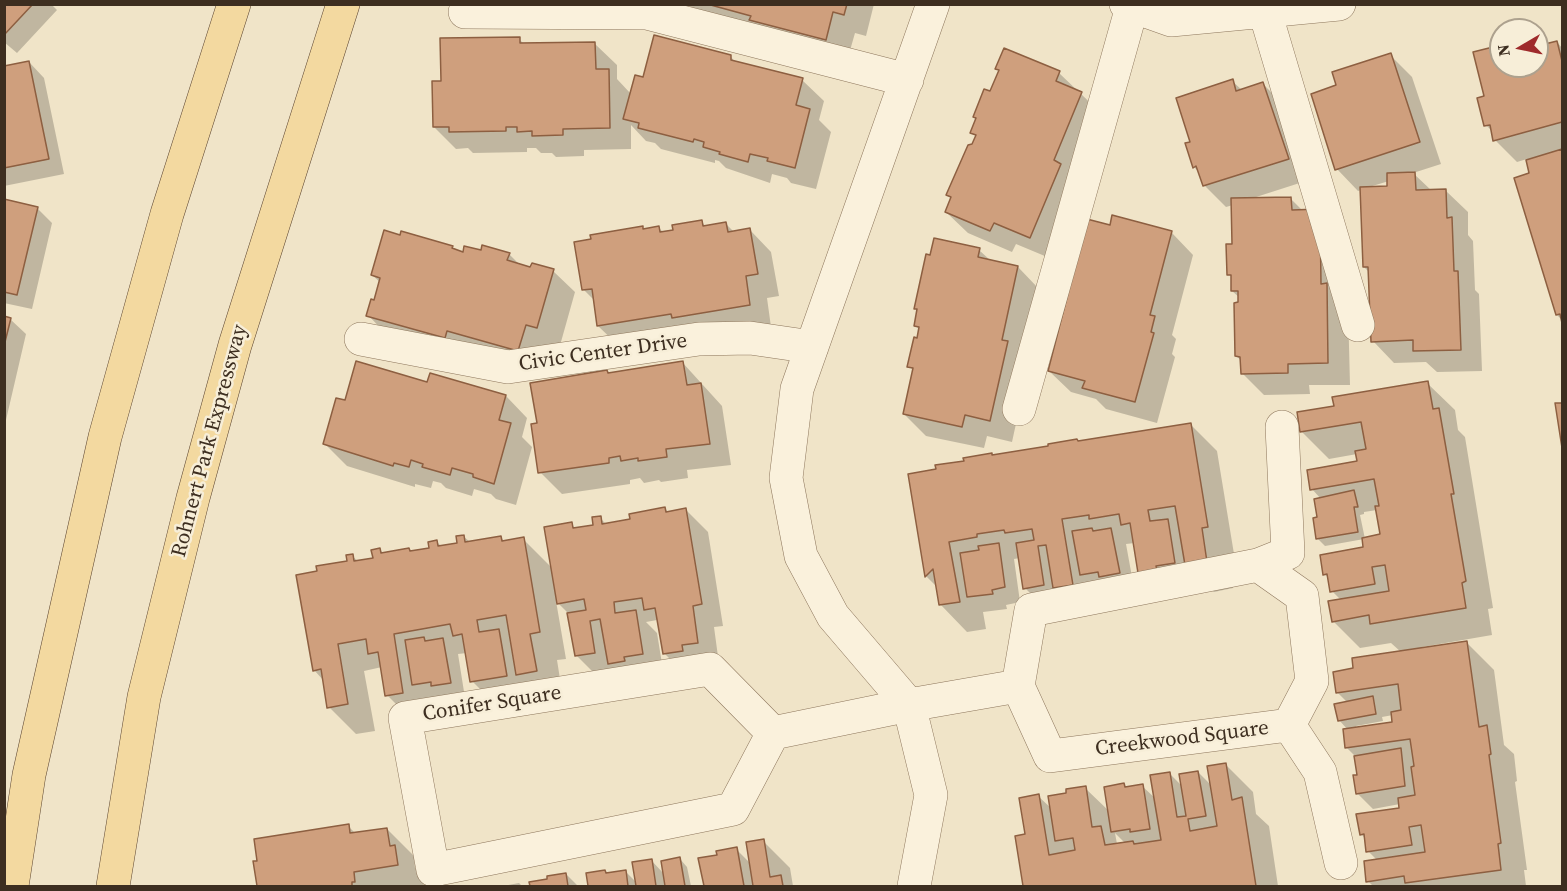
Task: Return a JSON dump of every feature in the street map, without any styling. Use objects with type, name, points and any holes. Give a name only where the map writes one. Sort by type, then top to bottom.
[{"type":"main road","points":[[12,886],[29,775],[105,437],[167,214],[234,4]]},
{"type":"main road","name":"Rohnert Park Expressway","points":[[113,886],[144,697],[193,498],[235,345],[343,4]]},
{"type":"street","points":[[914,886],[932,795],[909,705],[833,616],[801,555],[786,478],[797,388],[933,4]]},
{"type":"street","points":[[1019,409],[1129,6],[1173,12],[1265,12],[1340,4]]},
{"type":"street","points":[[465,12],[647,13],[907,80]]},
{"type":"street","points":[[1265,12],[1358,325]]},
{"type":"street","name":"Civic Center Drive","points":[[361,339],[508,367],[699,339],[750,338],[812,347]]},
{"type":"street","points":[[773,733],[909,705],[1018,686],[1031,610],[1258,565],[1288,553],[1282,427]]},
{"type":"street","name":"Creekwood Square","points":[[1018,686],[1050,756],[1289,725],[1312,681],[1302,596],[1258,565]]},
{"type":"street","name":"Conifer Square","points":[[710,669],[773,733],[733,808],[433,870],[405,718],[710,669]]},
{"type":"street","points":[[1289,725],[1320,772],[1341,863]]},
{"type":"building","points":[[4,4],[33,4],[4,35]]},
{"type":"building","points":[[707,4],[847,4],[844,15],[833,12],[826,40],[749,20],[751,16]]},
{"type":"building","points":[[654,35],[731,55],[731,60],[803,78],[796,105],[810,109],[795,168],[750,154],[748,162],[719,154],[720,152],[703,147],[704,142],[694,139],[693,142],[638,128],[639,123],[623,119],[635,75],[643,77]]},
{"type":"building","points":[[520,37],[520,43],[595,42],[596,69],[609,69],[610,128],[563,129],[563,135],[532,136],[532,131],[517,132],[517,127],[506,127],[506,131],[449,132],[449,127],[433,127],[432,81],[441,81],[440,38]]},
{"type":"building","points":[[1557,41],[1562,61],[1562,122],[1493,141],[1490,125],[1484,126],[1477,98],[1484,96],[1473,52],[1489,48],[1489,78],[1549,78],[1549,43]]},
{"type":"building","points":[[1004,48],[1060,71],[1056,81],[1082,92],[1054,160],[1061,164],[1030,238],[994,223],[990,231],[945,212],[951,197],[946,195],[968,145],[972,144],[976,135],[970,133],[976,118],[973,117],[984,89],[990,91],[999,70],[995,69]]},
{"type":"building","points":[[1391,53],[1420,142],[1335,170],[1311,94],[1336,85],[1332,72]]},
{"type":"building","points":[[29,61],[49,159],[4,168],[4,66]]},
{"type":"building","points":[[1233,79],[1236,91],[1263,82],[1289,159],[1203,186],[1196,166],[1193,168],[1185,143],[1190,142],[1176,98]]},
{"type":"building","points":[[1562,149],[1562,323],[1560,314],[1556,315],[1514,178],[1529,173],[1526,160]]},
{"type":"building","points":[[1415,172],[1416,190],[1446,189],[1447,218],[1452,217],[1454,271],[1458,271],[1461,350],[1413,351],[1413,340],[1371,342],[1368,267],[1363,267],[1360,187],[1387,186],[1387,173]]},
{"type":"building","points":[[1291,197],[1292,210],[1320,209],[1321,284],[1327,283],[1328,363],[1288,364],[1288,373],[1241,374],[1240,357],[1235,356],[1234,303],[1238,302],[1238,291],[1231,291],[1231,275],[1227,275],[1226,244],[1232,244],[1231,198]]},
{"type":"building","points":[[4,199],[38,207],[17,295],[4,292]]},
{"type":"building","points":[[1112,215],[1172,231],[1150,315],[1155,316],[1151,332],[1154,333],[1135,402],[1082,388],[1085,381],[1048,371],[1067,297],[1083,218],[1110,225]]},
{"type":"building","points":[[702,220],[703,226],[726,222],[728,232],[750,228],[758,274],[746,276],[750,305],[672,318],[671,314],[597,326],[592,289],[582,290],[574,242],[591,239],[590,235],[643,226],[643,229],[659,226],[660,232],[673,230],[672,225]]},
{"type":"building","points":[[384,230],[400,235],[401,231],[453,246],[452,248],[463,252],[464,246],[481,250],[482,245],[510,253],[507,260],[530,267],[532,263],[554,269],[537,328],[526,325],[518,351],[447,331],[445,338],[366,316],[371,299],[374,300],[380,278],[371,275]]},
{"type":"building","points":[[934,238],[980,248],[978,257],[1018,266],[1002,340],[1008,341],[990,421],[965,415],[962,427],[903,414],[913,368],[907,367],[914,337],[917,338],[919,327],[914,326],[917,309],[914,309],[926,254],[930,255]]},
{"type":"building","points":[[4,316],[11,318],[4,346]]},
{"type":"building","points":[[356,361],[427,382],[430,373],[506,395],[499,420],[511,423],[494,484],[473,477],[473,474],[452,468],[450,475],[422,467],[423,464],[411,460],[409,467],[394,463],[393,466],[323,444],[336,398],[345,400]]},
{"type":"building","points":[[683,361],[687,385],[701,383],[710,444],[666,449],[667,457],[621,461],[620,456],[609,458],[609,463],[538,473],[531,424],[537,423],[530,383],[607,370],[608,373]]},
{"type":"building","points":[[1428,381],[1433,409],[1439,408],[1454,494],[1451,494],[1466,581],[1462,583],[1466,608],[1370,624],[1369,615],[1332,622],[1328,601],[1389,591],[1385,565],[1372,567],[1375,584],[1330,592],[1327,574],[1323,575],[1320,555],[1363,547],[1362,538],[1380,534],[1375,506],[1379,506],[1374,479],[1310,490],[1307,470],[1357,461],[1355,451],[1366,449],[1361,422],[1300,432],[1297,412],[1334,406],[1332,397]]},
{"type":"building","points":[[1555,403],[1562,403],[1562,448]]},
{"type":"building","points":[[1191,423],[1208,527],[1202,528],[1207,562],[1185,565],[1175,506],[1148,510],[1150,521],[1168,519],[1175,563],[1156,566],[1157,570],[1138,573],[1130,523],[1121,525],[1119,514],[1089,519],[1089,515],[1062,519],[1073,585],[1053,588],[1046,545],[1038,546],[1044,585],[1023,589],[1016,543],[1034,540],[1032,529],[977,534],[977,537],[949,542],[960,602],[939,605],[933,569],[925,577],[908,474],[936,469],[935,465],[964,461],[963,458]]},
{"type":"building","points":[[1354,490],[1358,507],[1354,507],[1358,532],[1316,539],[1313,518],[1317,517],[1314,499]]},
{"type":"building","points":[[665,507],[666,512],[686,508],[702,604],[693,606],[698,643],[682,645],[683,651],[663,654],[655,608],[644,610],[642,598],[614,602],[615,613],[636,610],[643,654],[624,657],[625,661],[608,664],[600,619],[590,621],[595,653],[575,656],[567,613],[586,610],[584,599],[557,604],[544,527],[572,522],[573,528],[593,525],[592,517],[601,516],[602,524],[630,519],[629,514]]},
{"type":"building","points":[[1092,528],[1093,531],[1111,528],[1120,573],[1099,577],[1098,572],[1080,575],[1072,531]]},
{"type":"building","points":[[464,535],[465,542],[501,536],[502,541],[524,537],[540,632],[530,634],[537,671],[516,675],[506,615],[477,620],[479,632],[499,629],[507,676],[470,682],[462,634],[453,636],[450,624],[394,634],[403,693],[385,696],[378,652],[368,654],[366,639],[338,644],[348,704],[327,708],[321,669],[313,671],[296,575],[317,571],[316,566],[347,561],[346,555],[353,554],[354,561],[373,558],[371,550],[380,548],[381,553],[409,548],[410,551],[429,548],[428,542],[437,540],[438,546],[457,543],[456,536]]},
{"type":"building","points":[[999,543],[1005,587],[992,590],[993,594],[967,597],[960,553],[979,550],[978,546]]},
{"type":"building","points":[[424,637],[425,641],[443,638],[451,683],[431,686],[431,682],[412,685],[405,640]]},
{"type":"building","points":[[1467,641],[1479,727],[1487,725],[1501,843],[1498,844],[1501,870],[1405,883],[1404,876],[1366,882],[1364,861],[1425,852],[1421,825],[1409,827],[1412,845],[1366,852],[1364,834],[1360,835],[1356,814],[1399,808],[1398,798],[1415,795],[1410,739],[1345,748],[1343,729],[1392,722],[1391,712],[1401,710],[1398,684],[1336,693],[1333,672],[1353,668],[1352,658]]},
{"type":"building","points":[[1373,696],[1376,714],[1338,721],[1334,704]]},
{"type":"building","points":[[1401,748],[1405,786],[1356,794],[1353,775],[1357,775],[1354,756]]},
{"type":"building","points":[[1226,763],[1232,800],[1242,797],[1256,886],[1023,886],[1015,836],[1025,834],[1019,798],[1039,794],[1049,855],[1075,850],[1073,838],[1055,841],[1048,796],[1066,793],[1066,789],[1086,786],[1092,827],[1101,826],[1105,845],[1161,840],[1150,775],[1170,772],[1177,817],[1186,816],[1179,774],[1198,771],[1206,816],[1188,819],[1190,831],[1217,826],[1207,766]]},
{"type":"building","points":[[1124,783],[1125,787],[1143,784],[1150,829],[1111,832],[1104,787]]},
{"type":"building","points":[[349,824],[350,833],[387,828],[390,846],[395,845],[398,865],[354,872],[355,882],[352,882],[352,886],[257,886],[253,861],[257,861],[254,839]]},
{"type":"building","points":[[764,839],[770,877],[781,875],[783,886],[753,886],[746,842]]},
{"type":"building","points":[[737,847],[744,886],[704,886],[698,858],[717,855],[716,851]]},
{"type":"building","points":[[680,857],[685,886],[665,886],[661,861]]},
{"type":"building","points":[[652,859],[656,886],[636,886],[632,862]]},
{"type":"building","points":[[605,870],[606,873],[626,870],[628,886],[588,886],[586,873]]},
{"type":"building","points":[[566,873],[568,886],[530,886],[529,882]]}]
